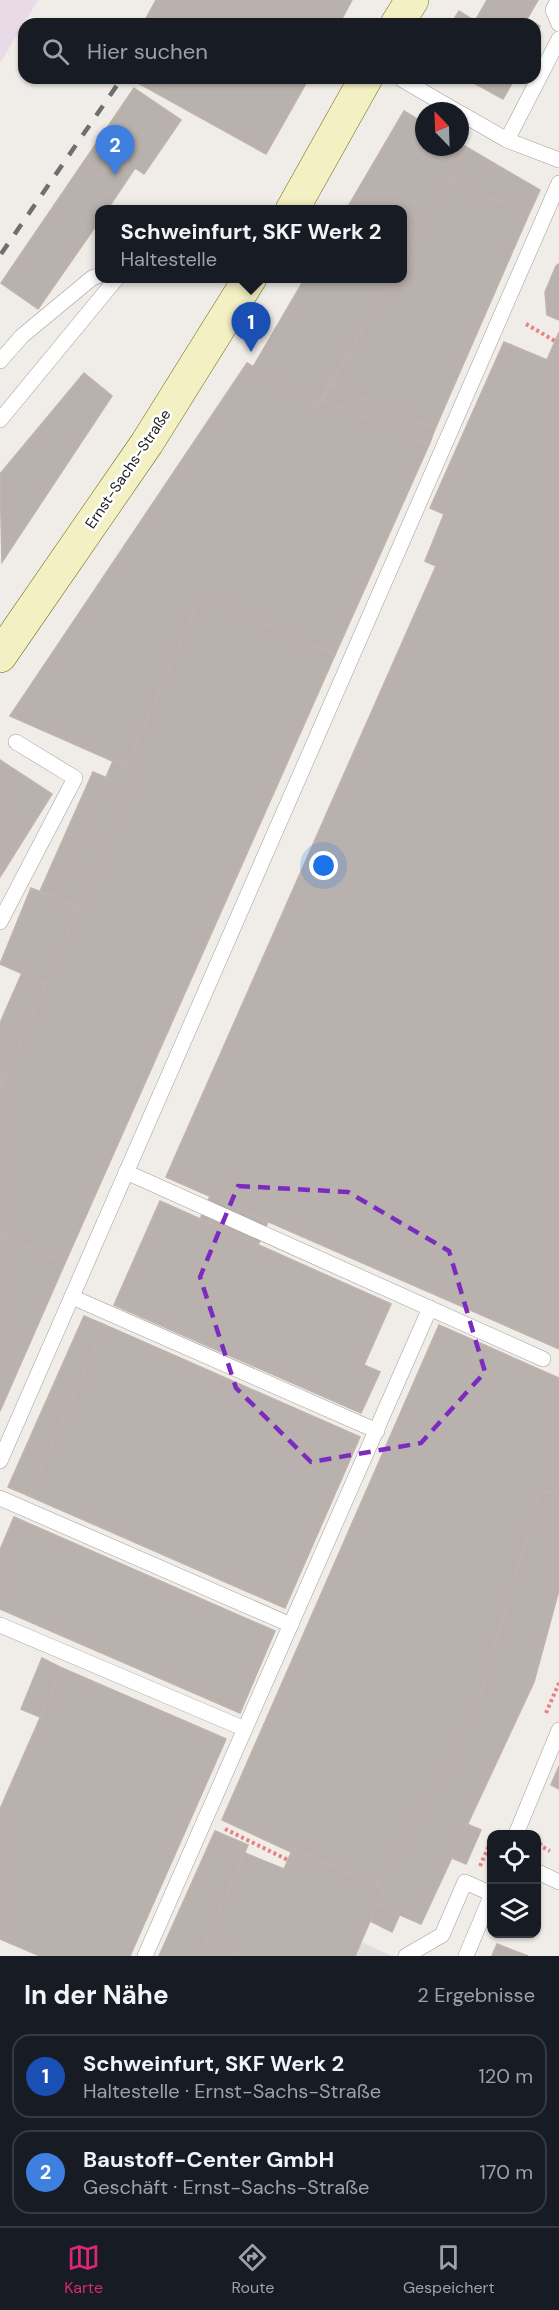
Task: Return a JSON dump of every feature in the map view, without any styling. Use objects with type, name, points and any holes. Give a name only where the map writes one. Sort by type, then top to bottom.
[{"type":"main road","points":[[402,18],[412,0]]},
{"type":"main road","points":[[295,205],[363,84]]},
{"type":"main road","name":"Ernst-Sachs-Straße","points":[[0,656],[147,443],[247,283]]},
{"type":"lane","points":[[558,0],[553,10],[559,24]]},
{"type":"lane","points":[[541,74],[559,39]]},
{"type":"lane","points":[[410,84],[441,102]]},
{"type":"lane","points":[[507,140],[536,84]]},
{"type":"lane","points":[[469,118],[507,140],[559,160]]},
{"type":"lane","points":[[0,1461],[559,183]]},
{"type":"lane","points":[[0,361],[22,336],[95,277]]},
{"type":"lane","points":[[0,420],[114,283]]},
{"type":"lane","points":[[0,922],[75,778],[16,742]]},
{"type":"lane","points":[[126,1172],[543,1359]]},
{"type":"lane","points":[[72,1297],[377,1431]]},
{"type":"lane","points":[[145,1956],[430,1308]]},
{"type":"lane","points":[[0,1498],[291,1625]]},
{"type":"lane","points":[[0,1624],[245,1730]]},
{"type":"lane","points":[[518,1830],[559,1730]]},
{"type":"lane","points":[[541,1873],[559,1882]]},
{"type":"lane","points":[[406,1956],[442,1935],[465,1882],[492,1894],[465,1956]]},
{"type":"path","points":[[526,324],[555,341]]},
{"type":"path","points":[[205,1820],[254,1841],[288,1860]]},
{"type":"path","points":[[477,1874],[487,1851]]},
{"type":"highlighted area","points":[[238,1186],[348,1192],[449,1251],[485,1372],[421,1443],[311,1462],[236,1388],[200,1277]]},
{"type":"shaded area","points":[[0,0],[38,0],[27,18],[18,18],[18,33],[0,63]]},
{"type":"shaded area","points":[[361,1942],[392,1956],[355,1956]]},
{"type":"building","points":[[156,0],[352,0],[342,18],[146,18]]},
{"type":"building","points":[[487,0],[538,0],[528,18],[477,18]]},
{"type":"building","points":[[459,11],[470,18],[455,18]]},
{"type":"building","points":[[140,84],[306,84],[266,154]]},
{"type":"building","points":[[476,84],[512,84],[503,99]]},
{"type":"building","points":[[134,88],[181,120],[144,174],[135,168],[110,205],[95,205],[95,227],[38,309],[1,283]]},
{"type":"building","points":[[404,111],[415,118],[415,156],[463,156],[407,254],[407,205],[349,205]]},
{"type":"building","points":[[469,149],[540,190],[529,214],[449,180],[463,156],[469,156]]},
{"type":"building","points":[[449,180],[529,214],[435,429],[331,384],[389,283],[407,283],[407,254]]},
{"type":"building","points":[[559,264],[559,320],[547,315],[545,292]]},
{"type":"building","points":[[302,283],[389,283],[318,405],[253,367]]},
{"type":"building","points":[[559,332],[559,1349],[166,1177],[436,566],[425,561],[444,514],[430,508],[504,342],[547,360]]},
{"type":"building","points":[[247,363],[318,405],[323,399],[429,445],[335,655],[201,596],[126,767],[10,716]]},
{"type":"building","points":[[84,373],[112,396],[2,562],[0,474]]},
{"type":"building","points":[[331,384],[435,429],[429,445],[323,399]]},
{"type":"building","points":[[201,596],[335,655],[65,1263],[0,1235],[0,1089],[137,772],[126,767]]},
{"type":"building","points":[[0,760],[52,794],[0,877]]},
{"type":"building","points":[[113,761],[137,772],[79,907],[55,897]]},
{"type":"building","points":[[93,772],[107,778],[55,897],[40,891]]},
{"type":"building","points":[[31,888],[79,907],[46,984],[0,964]]},
{"type":"building","points":[[22,973],[46,984],[0,1089],[0,1023]]},
{"type":"building","points":[[210,1196],[268,1222],[258,1245],[200,1219]]},
{"type":"building","points":[[160,1201],[391,1304],[364,1365],[380,1372],[361,1413],[114,1305]]},
{"type":"building","points":[[0,1235],[65,1263],[0,1411]]},
{"type":"building","points":[[84,1316],[105,1325],[29,1496],[8,1487]]},
{"type":"building","points":[[105,1325],[360,1437],[285,1608],[29,1496]]},
{"type":"building","points":[[439,1325],[559,1378],[559,1496],[541,1490],[480,1695],[442,1778],[376,1885],[293,1848],[291,1852],[222,1820]]},
{"type":"building","points":[[541,1490],[559,1496],[559,1590],[534,1682],[421,1924],[377,1905],[384,1889],[376,1885],[442,1778],[480,1695]]},
{"type":"building","points":[[14,1517],[275,1631],[240,1713],[0,1609],[0,1550]]},
{"type":"building","points":[[42,1658],[62,1668],[40,1717],[21,1709]]},
{"type":"building","points":[[62,1668],[226,1739],[130,1956],[40,1956],[0,1939],[0,1809]]},
{"type":"building","points":[[559,1766],[559,1789],[551,1785]]},
{"type":"building","points":[[467,1824],[481,1830],[466,1864],[452,1858]]},
{"type":"building","points":[[215,1831],[248,1845],[200,1956],[159,1956]]},
{"type":"building","points":[[293,1848],[384,1889],[355,1956],[243,1956],[206,1941],[245,1853],[284,1869]]},
{"type":"building","points":[[377,1905],[400,1914],[392,1932],[370,1921]]},
{"type":"building","points":[[206,1941],[243,1956],[200,1956]]},
{"type":"building","points":[[497,1944],[528,1956],[492,1956]]},
{"type":"railway","points":[[1,254],[118,84]]},
{"type":"place","name":"Baustoff-Center GmbH","points":[[115,175]]},
{"type":"place","name":"Schweinfurt, SKF Werk 2","points":[[251,352]]}]
